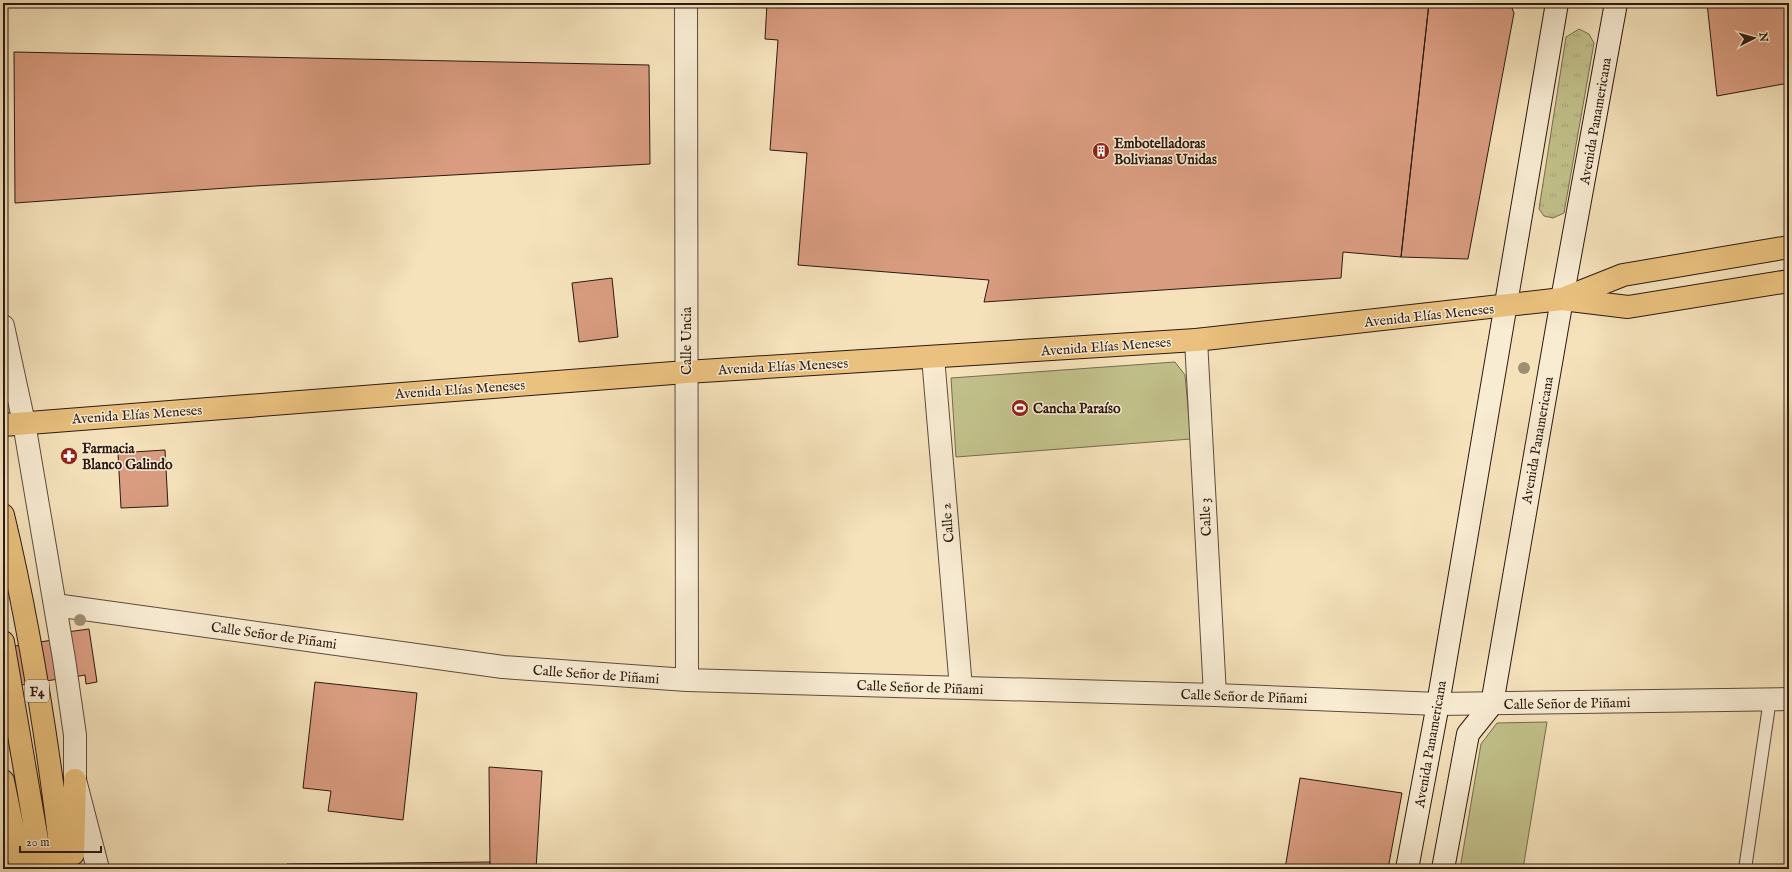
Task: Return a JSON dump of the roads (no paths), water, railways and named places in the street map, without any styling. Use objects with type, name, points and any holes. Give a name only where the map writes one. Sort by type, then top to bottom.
[{"type":"main road","name":"Avenida Elías Meneses","points":[[1562,299],[1622,275],[1789,247]]},
{"type":"main road","name":"Avenida Elías Meneses","points":[[14,424],[686,372],[1196,340],[1562,299],[1628,307],[1789,280]]},
{"type":"main road","name":"F4","points":[[3,515],[17,574],[53,784],[63,869]]},
{"type":"main road","name":"F4","points":[[3,642],[42,869]]},
{"type":"main road","points":[[72,869],[75,780]]},
{"type":"main road","points":[[3,781],[21,869]]},
{"type":"street","name":"Calle Uncia","points":[[686,3],[686,680]]},
{"type":"street","name":"Avenida Panamericana","points":[[1407,869],[1438,704],[1504,306],[1557,3]]},
{"type":"street","name":"Avenida Panamericana","points":[[1443,869],[1468,734],[1492,704],[1562,299],[1616,3]]},
{"type":"street","points":[[3,326],[14,424],[55,605],[76,735],[75,780],[98,869]]},
{"type":"street","name":"Calle 3","points":[[1196,340],[1214,695]]},
{"type":"street","name":"Calle 2","points":[[933,357],[961,688]]},
{"type":"street","name":"Calle Señor de Piñami","points":[[55,605],[503,667],[686,680],[1214,695],[1438,704],[1779,699]]},
{"type":"lane","points":[[1746,869],[1779,699]]},
{"type":"place","name":"Embotelladoras Bolivianas Unidas","points":[[1101,151]]},
{"type":"place","name":"Cancha Paraíso","points":[[1020,408]]},
{"type":"place","name":"Farmacia Blanco Galindo","points":[[69,456]]}]
